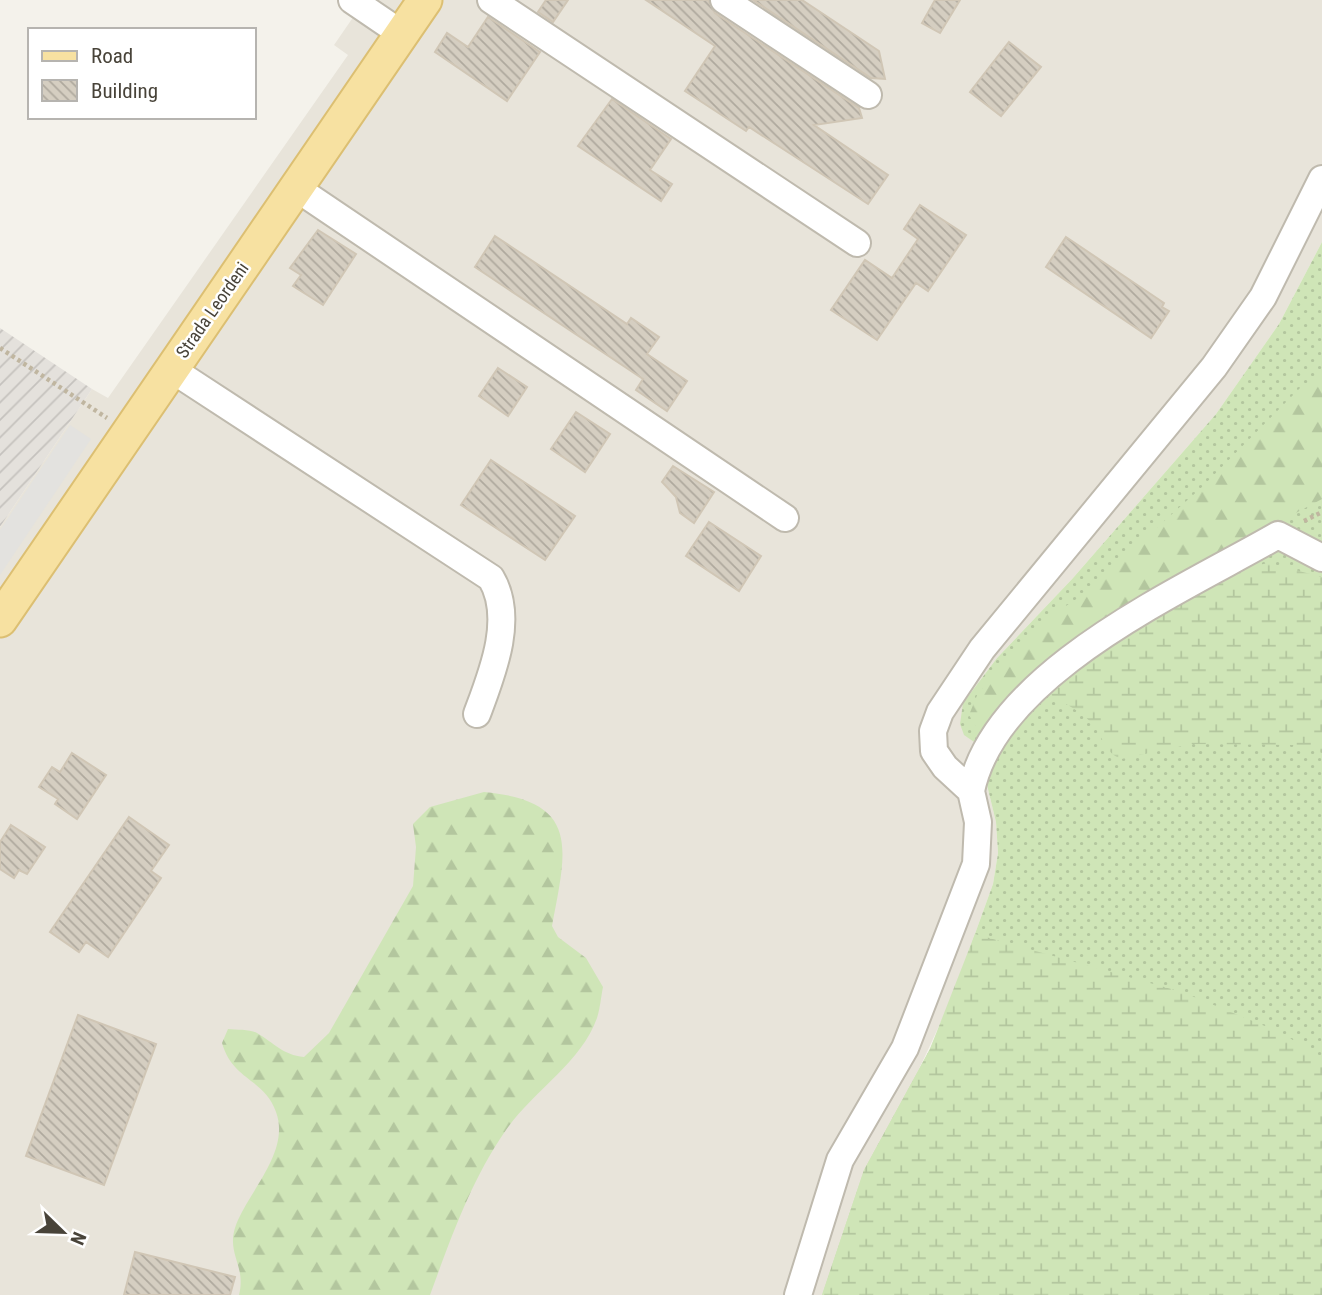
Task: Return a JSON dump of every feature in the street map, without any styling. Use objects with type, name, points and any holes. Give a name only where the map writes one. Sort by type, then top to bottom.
[{"type":"main road","name":"Strada Leordeni","points":[[0,620],[425,0]]},
{"type":"street","points":[[352,0],[402,34]]},
{"type":"street","points":[[491,0],[857,243]]},
{"type":"street","points":[[724,0],[868,95]]},
{"type":"street","points":[[971,791],[945,767],[934,751],[933,731],[940,712],[982,649],[1214,367],[1263,297],[1322,178]]},
{"type":"street","points":[[296,188],[785,518]]},
{"type":"street","points":[[171,369],[491,578],[501,594],[496,659],[477,714]]},
{"type":"street","points":[[799,1295],[840,1160],[905,1048],[976,864],[978,822],[971,791],[982,752],[1025,697],[1104,636],[1278,535],[1322,558]]},
{"type":"path","points":[[0,348],[128,432]]},
{"type":"shaded area","points":[[365,0],[1322,0],[1322,242],[1279,324],[1216,414],[1073,578],[997,658],[963,703],[977,744],[996,822],[998,853],[993,884],[951,1000],[907,1095],[822,1295],[0,1295],[0,527],[92,389],[108,398],[348,55],[334,45]]},
{"type":"shaded area","points":[[0,328],[92,389],[0,527]]},
{"type":"shaded area","points":[[70,425],[91,439],[0,575],[0,530]]},
{"type":"green space","points":[[1322,242],[1322,1295],[822,1295],[864,1170],[930,1049],[951,1000],[993,884],[998,853],[996,822],[977,744],[964,735],[960,724],[963,703],[997,658],[1073,578],[1216,414],[1279,324]]},
{"type":"green space","points":[[1322,372],[1322,499],[1260,532],[987,724],[976,727],[969,715],[978,693],[1046,619],[1081,596],[1202,487],[1300,388]]},
{"type":"green space","points":[[1268,563],[1322,577],[1322,753],[1298,745],[1192,744],[1121,759],[1108,749],[1088,720],[1051,695],[1050,687],[1087,655],[1236,570]]},
{"type":"green space","points":[[484,792],[516,797],[538,806],[552,818],[560,834],[561,874],[552,926],[558,937],[586,958],[603,987],[598,1014],[590,1034],[568,1063],[517,1116],[494,1149],[463,1210],[430,1295],[239,1295],[241,1284],[234,1250],[234,1231],[274,1154],[279,1126],[271,1101],[233,1065],[227,1055],[222,1043],[228,1029],[254,1032],[284,1051],[304,1057],[329,1033],[413,886],[416,847],[413,824],[430,807]]},
{"type":"green space","points":[[975,934],[1182,992],[1282,1033],[1322,1059],[1322,1295],[822,1295],[864,1170],[930,1049]]},
{"type":"building","points":[[546,0],[568,0],[553,22],[538,12]]},
{"type":"building","points":[[646,0],[708,0],[715,13],[859,108],[862,118],[814,125],[888,175],[868,204],[749,127],[746,131],[685,91],[715,46]]},
{"type":"building","points":[[753,0],[802,0],[879,51],[885,79],[871,78]]},
{"type":"building","points":[[935,0],[960,0],[940,33],[922,23]]},
{"type":"building","points":[[488,17],[540,52],[507,101],[435,52],[447,33],[468,47]]},
{"type":"building","points":[[1009,42],[1041,67],[1001,116],[970,92]]},
{"type":"building","points":[[612,99],[671,139],[650,170],[672,184],[661,201],[578,146]]},
{"type":"building","points":[[920,205],[966,235],[928,291],[916,283],[877,340],[831,310],[865,260],[892,278],[918,239],[904,229]]},
{"type":"building","points":[[318,230],[356,254],[323,305],[293,286],[301,275],[290,268]]},
{"type":"building","points":[[495,236],[627,324],[631,318],[659,337],[647,354],[687,381],[667,411],[636,390],[643,379],[475,267]]},
{"type":"building","points":[[1066,237],[1164,303],[1162,307],[1169,311],[1151,338],[1046,267]]},
{"type":"building","points":[[498,368],[527,387],[508,416],[479,396]]},
{"type":"building","points":[[576,412],[610,434],[585,472],[551,449]]},
{"type":"building","points":[[491,460],[575,516],[545,560],[461,505]]},
{"type":"building","points":[[673,466],[714,492],[694,523],[680,513],[676,497],[662,482]]},
{"type":"building","points":[[709,522],[761,556],[739,591],[686,556]]},
{"type":"building","points":[[72,753],[106,775],[77,819],[55,804],[58,799],[39,787],[52,767],[60,772]]},
{"type":"building","points":[[129,817],[169,845],[151,871],[161,878],[108,957],[86,942],[79,952],[50,932]]},
{"type":"building","points":[[11,825],[45,847],[27,874],[19,870],[14,878],[0,869],[0,842]]},
{"type":"building","points":[[78,1015],[156,1044],[104,1185],[26,1156]]},
{"type":"building","points":[[135,1252],[235,1277],[230,1295],[124,1295]]}]
